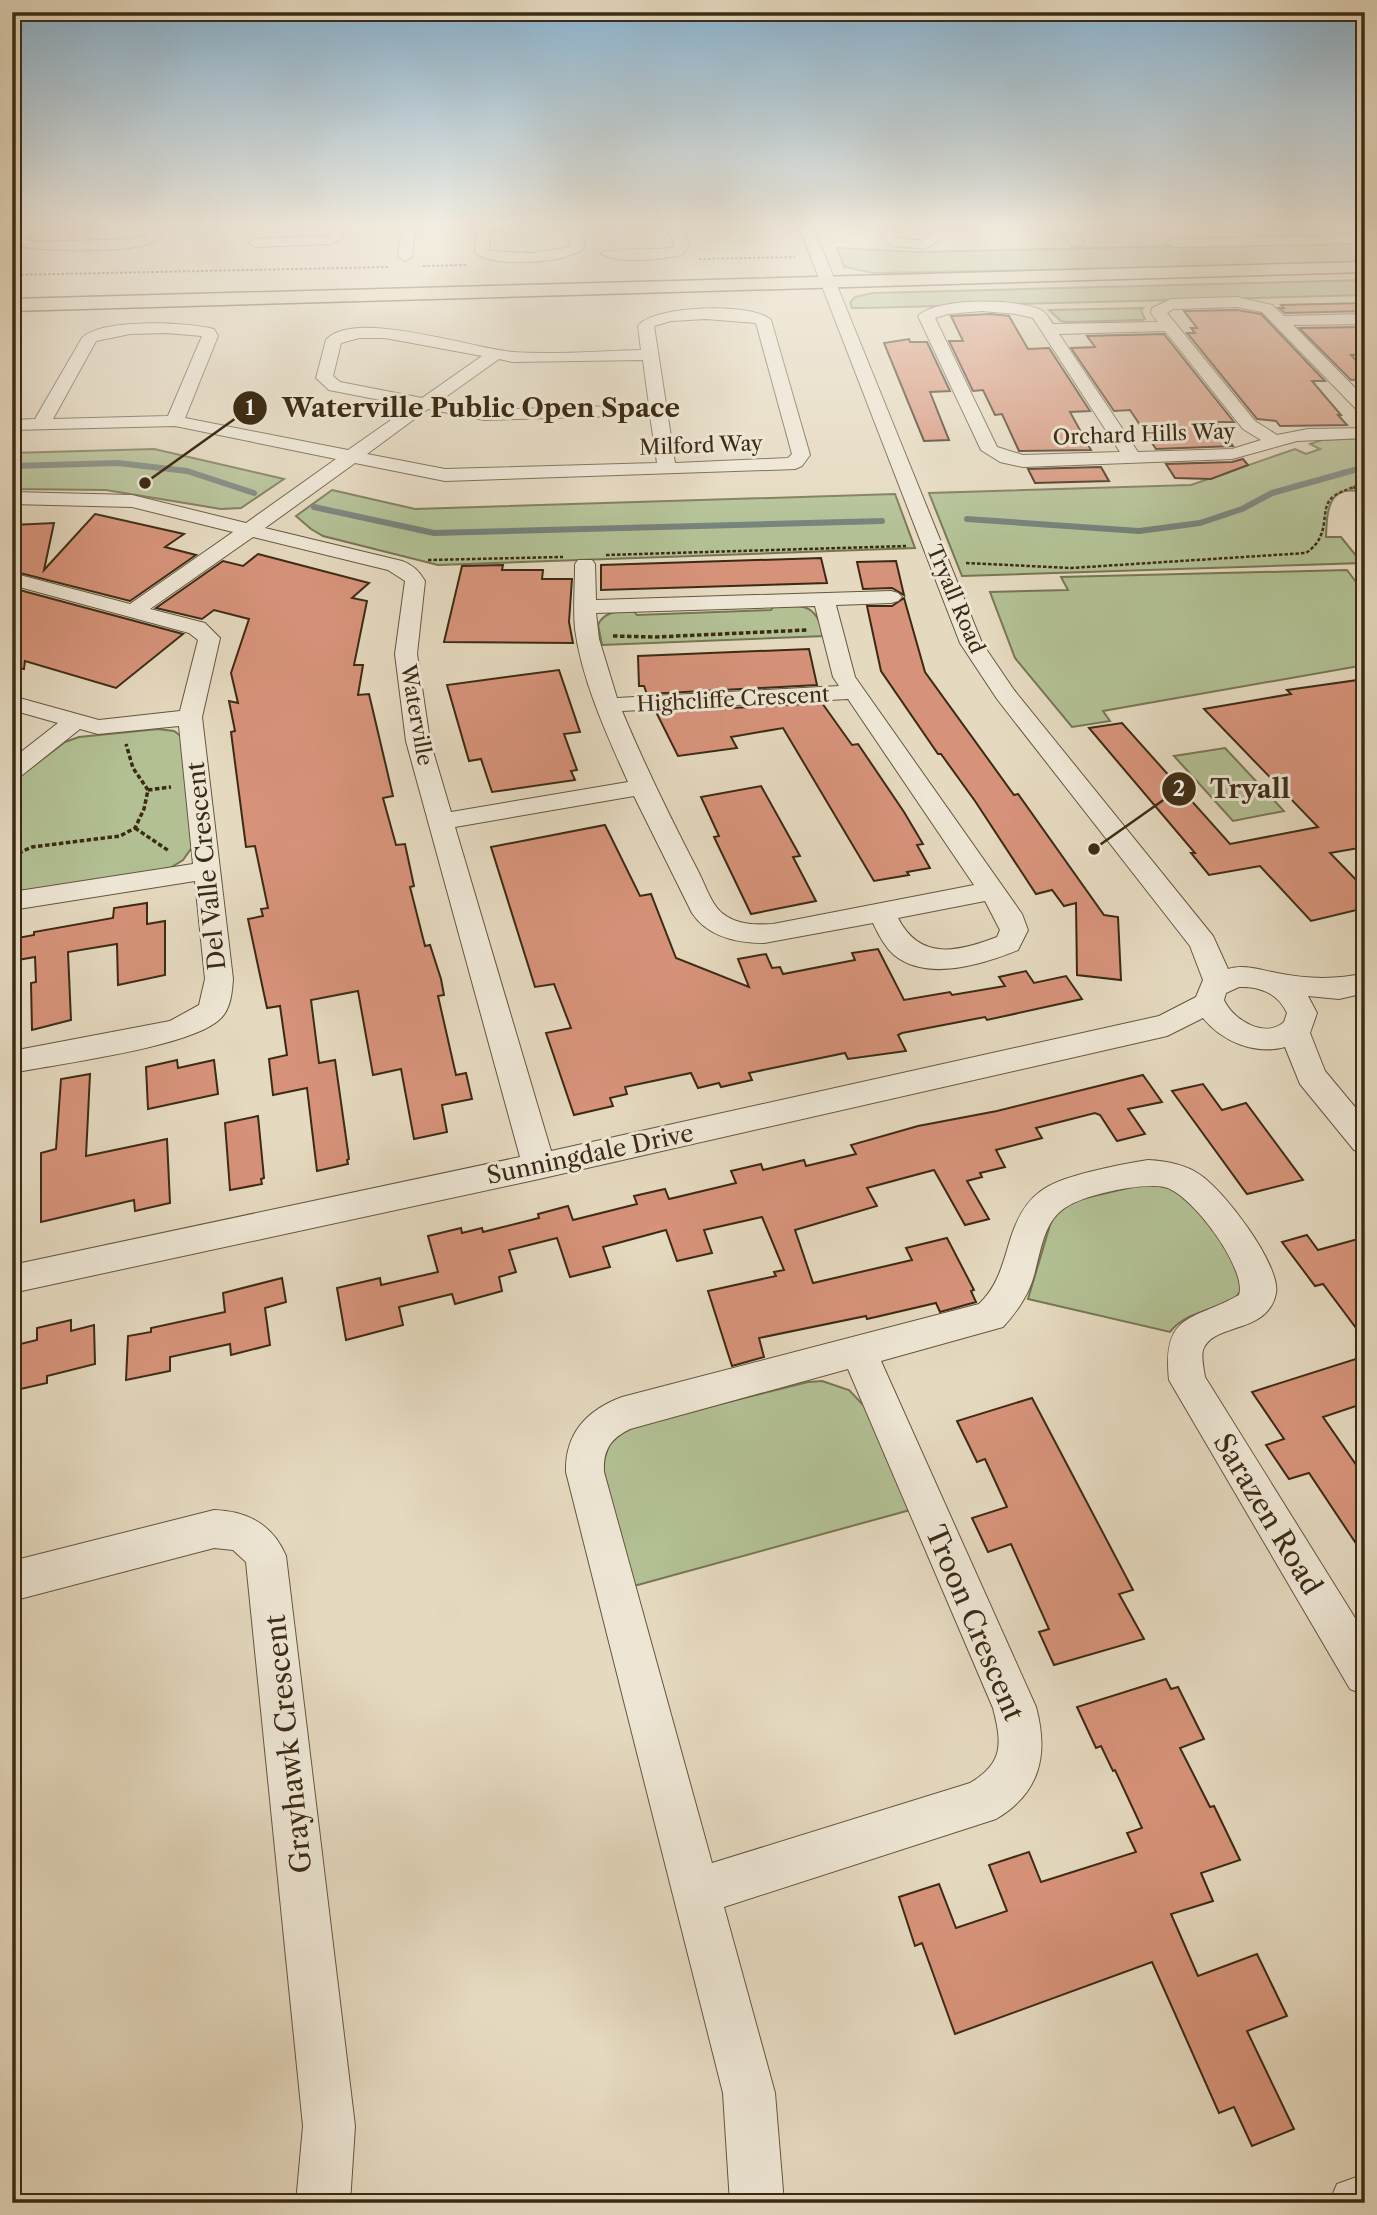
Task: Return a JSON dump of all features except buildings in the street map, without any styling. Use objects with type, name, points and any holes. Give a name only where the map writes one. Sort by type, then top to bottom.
[{"type":"street","name":"Milford Way","points":[[646,327],[650,355]]},
{"type":"street","name":"Milford Way","points":[[12,425],[175,421],[445,475],[788,465],[801,455],[765,327]]},
{"type":"street","name":"Tryall Road","points":[[845,327],[971,643],[998,686],[1203,943],[1265,980]]},
{"type":"street","name":"Orchard Hills Way","points":[[931,327],[990,450],[1007,458],[1023,461],[1248,453],[1275,442],[1309,435],[1365,433]]},
{"type":"street","points":[[1050,329],[1147,327]]},
{"type":"street","points":[[1169,327],[1249,425],[1275,442]]},
{"type":"street","points":[[1287,327],[1365,408]]},
{"type":"street","points":[[41,424],[90,338],[117,330],[193,329],[208,332],[211,335],[175,421]]},
{"type":"street","points":[[1050,329],[1132,457]]},
{"type":"street","points":[[656,410],[484,415],[329,383],[324,378],[324,372],[334,340],[351,334],[386,333],[525,358],[650,355],[656,410],[667,469]]},
{"type":"street","points":[[135,610],[324,479],[349,457],[496,354]]},
{"type":"street","name":"Waterville","points":[[12,498],[132,501],[402,568],[412,575],[415,581],[406,654],[418,741],[539,1166]]},
{"type":"street","name":"Highcliffe Crescent","points":[[585,559],[588,636],[610,705],[642,787],[706,913],[723,927],[756,935],[765,934],[992,891]]},
{"type":"street","name":"Del Valle Crescent","points":[[12,579],[197,628],[209,638],[190,717],[198,871],[219,979],[217,998],[210,1012],[178,1030],[12,1062]]},
{"type":"street","points":[[587,607],[891,597]]},
{"type":"street","name":"Highcliffe Crescent","points":[[824,599],[844,677],[1008,914],[1014,930],[1008,943],[994,949],[957,957],[936,958],[907,951],[897,941],[881,911]]},
{"type":"street","name":"Highcliffe Crescent","points":[[610,705],[855,692]]},
{"type":"street","points":[[12,702],[98,727],[136,725],[190,717]]},
{"type":"street","points":[[12,771],[75,722]]},
{"type":"street","points":[[441,822],[642,787]]},
{"type":"street","points":[[12,901],[198,871]]},
{"type":"street","name":"Tryall Road","points":[[1203,943],[1215,992]]},
{"type":"street","points":[[1352,986],[1234,977],[1215,992],[1218,1018],[1311,1076],[1365,1141]]},
{"type":"street","points":[[1265,980],[1293,996],[1311,1076]]},
{"type":"street","points":[[1244,1034],[1277,1038],[1352,986]]},
{"type":"street","name":"Sunningdale Drive","points":[[1167,1025],[1215,992]]},
{"type":"street","name":"Sunningdale Drive","points":[[12,1279],[539,1166],[1167,1025],[1244,1034]]},
{"type":"street","name":"Sarazen Road","points":[[859,1352],[990,1316],[1008,1299],[1036,1213],[1053,1196],[1064,1191],[1147,1173],[1176,1177],[1202,1192],[1256,1272],[1260,1294],[1248,1310],[1196,1329],[1183,1350],[1187,1380],[1365,1674]]},
{"type":"street","points":[[757,2203],[749,2093],[585,1472],[586,1448],[600,1427],[622,1413],[859,1352]]},
{"type":"street","name":"Troon Crescent","points":[[696,1892],[980,1803],[998,1794],[1010,1780],[1019,1762],[1022,1744],[1014,1707],[859,1352]]},
{"type":"street","name":"Grayhawk Crescent","points":[[12,1581],[214,1529],[240,1532],[260,1546],[266,1556],[329,2126],[323,2203]]},
{"type":"street","points":[[1356,2203],[1365,2201]]},
{"type":"path","points":[[963,563],[1071,568],[1306,553],[1321,542],[1325,535],[1324,515],[1328,502],[1336,494],[1365,483]]},
{"type":"path","points":[[1352,487],[1365,492]]},
{"type":"path","points":[[427,560],[585,559],[914,545]]},
{"type":"path","points":[[588,636],[668,637],[832,629]]},
{"type":"path","points":[[12,856],[32,847],[120,836],[135,828],[144,810],[148,790],[138,780],[125,744],[136,725]]},
{"type":"path","points":[[135,828],[198,871]]},
{"type":"green space","points":[[1365,438],[1365,493],[1343,491],[1337,495],[1329,508],[1326,537],[1341,537],[1362,563],[962,576],[929,493],[1191,485],[1295,449],[1306,454],[1320,449],[1310,444],[1322,440]]},
{"type":"green space","points":[[154,449],[284,479],[241,508],[221,509],[106,490],[12,489],[12,453]]},
{"type":"green space","points":[[332,490],[415,509],[895,494],[915,548],[438,565],[323,536],[296,516]]},
{"type":"green space","points":[[1347,570],[1365,594],[1365,665],[1103,711],[1110,721],[1072,727],[1015,658],[990,592],[1068,590],[1061,577]]},
{"type":"green space","points":[[774,605],[802,607],[813,612],[825,636],[602,645],[598,625],[608,614],[622,611],[633,610],[637,615],[771,610]]},
{"type":"green space","points":[[158,729],[174,731],[182,737],[193,846],[183,860],[170,868],[12,895],[12,782],[65,742],[79,737]]},
{"type":"green space","points":[[1225,748],[1284,811],[1233,821],[1174,756]]},
{"type":"green space","points":[[1149,1183],[1186,1193],[1200,1209],[1241,1272],[1241,1289],[1234,1299],[1187,1318],[1170,1332],[1028,1299],[1053,1215],[1077,1200]]},
{"type":"green space","points":[[822,1381],[849,1390],[869,1411],[910,1510],[634,1586],[602,1465],[611,1440],[631,1426],[808,1382]]},
{"type":"waterway","points":[[12,466],[118,463],[187,471],[254,493]]},
{"type":"waterway","points":[[967,519],[1139,531],[1200,523],[1242,509],[1272,493],[1365,467]]},
{"type":"waterway","points":[[314,507],[434,533],[882,521]]},
{"type":"place","name":"Waterville Public Open Space","points":[[145,483]]},
{"type":"place","name":"Tryall","points":[[1094,849]]}]
